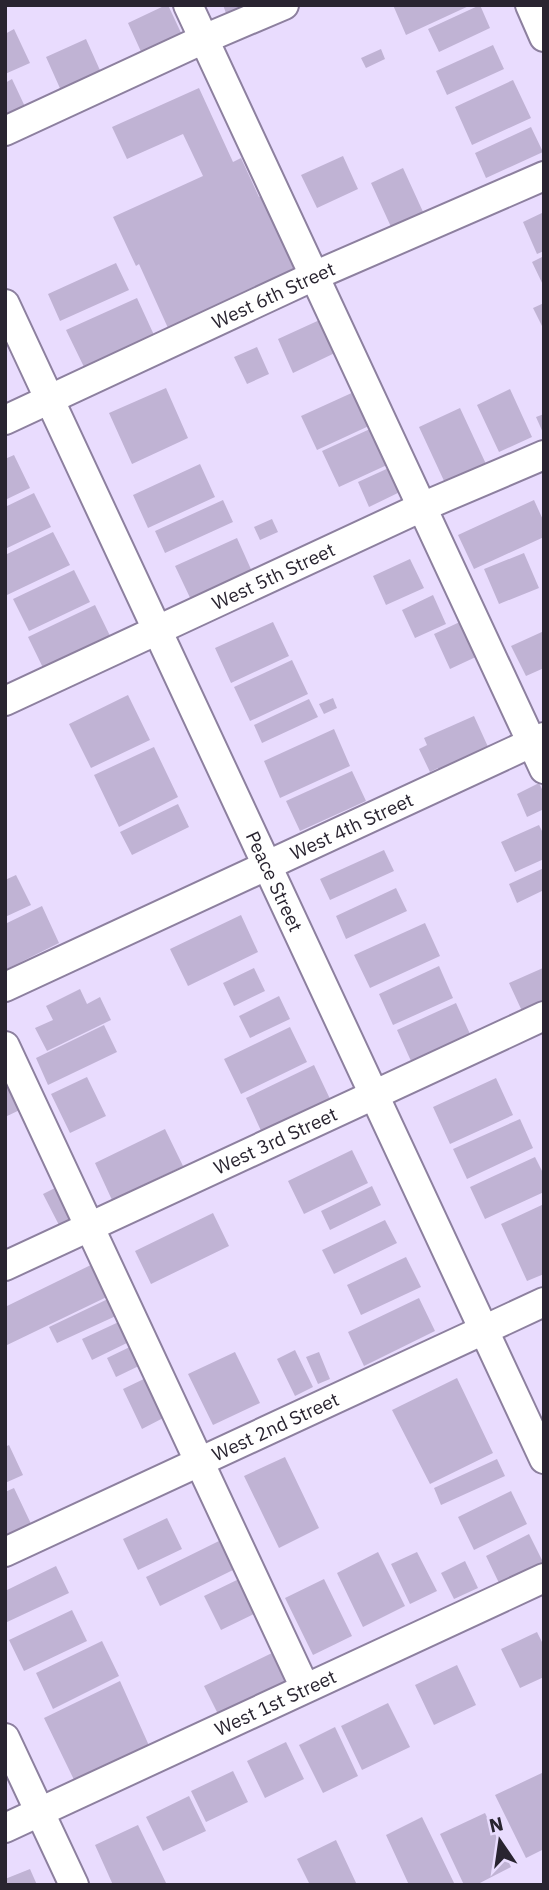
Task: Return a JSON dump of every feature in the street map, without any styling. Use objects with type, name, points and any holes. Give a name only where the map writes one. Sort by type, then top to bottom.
[{"type":"street","points":[[188,5],[422,508],[538,740],[544,769]]},
{"type":"street","points":[[5,131],[284,5]]},
{"type":"street","points":[[530,5],[544,37]]},
{"type":"street","name":"West 6th Street","points":[[5,420],[314,276],[544,176]]},
{"type":"street","name":"Peace Street","points":[[5,304],[544,1460]]},
{"type":"street","name":"West 5th Street","points":[[5,701],[422,508],[544,455]]},
{"type":"street","name":"West 4th Street","points":[[5,987],[538,740]]},
{"type":"street","name":"West 3rd Street","points":[[5,1266],[544,1016]]},
{"type":"street","points":[[5,1046],[305,1689]]},
{"type":"street","name":"West 2nd Street","points":[[5,1552],[544,1302]]},
{"type":"street","name":"West 1st Street","points":[[5,1828],[544,1578]]},
{"type":"street","points":[[5,1738],[74,1885]]},
{"type":"building","points":[[166,5],[183,37],[143,56],[128,23]]},
{"type":"building","points":[[223,5],[250,5],[227,16]]},
{"type":"building","points":[[393,5],[471,5],[406,35]]},
{"type":"building","points":[[480,5],[490,28],[439,52],[428,29]]},
{"type":"building","points":[[14,29],[30,63],[5,74],[5,34]]},
{"type":"building","points":[[86,39],[103,77],[63,95],[46,57]]},
{"type":"building","points":[[493,45],[504,69],[447,95],[436,71]]},
{"type":"building","points":[[381,49],[385,59],[366,68],[361,58]]},
{"type":"building","points":[[12,79],[28,113],[5,124],[5,83]]},
{"type":"building","points":[[513,80],[531,118],[472,145],[455,107]]},
{"type":"building","points":[[199,88],[233,162],[241,158],[259,197],[272,191],[305,265],[168,328],[139,264],[136,266],[113,217],[203,176],[183,134],[127,159],[112,127]]},
{"type":"building","points":[[531,127],[543,152],[486,178],[475,153]]},
{"type":"building","points":[[343,156],[358,189],[317,208],[301,175]]},
{"type":"building","points":[[403,168],[424,214],[392,229],[371,183]]},
{"type":"building","points":[[544,212],[544,251],[537,254],[523,222]]},
{"type":"building","points":[[544,256],[544,287],[532,262]]},
{"type":"building","points":[[116,263],[129,290],[60,321],[48,294]]},
{"type":"building","points":[[137,298],[154,335],[84,367],[66,330]]},
{"type":"building","points":[[544,303],[544,330],[533,308]]},
{"type":"building","points":[[324,318],[339,351],[293,373],[278,339]]},
{"type":"building","points":[[257,347],[269,374],[247,384],[234,357]]},
{"type":"building","points":[[166,388],[188,438],[132,464],[109,413]]},
{"type":"building","points":[[510,389],[532,437],[499,452],[477,405]]},
{"type":"building","points":[[356,391],[371,425],[317,450],[301,416]]},
{"type":"building","points":[[460,408],[486,464],[445,483],[419,427]]},
{"type":"building","points":[[544,414],[544,435],[536,417]]},
{"type":"building","points":[[370,429],[387,465],[339,487],[322,451]]},
{"type":"building","points":[[14,455],[30,488],[5,500],[5,459]]},
{"type":"building","points":[[200,464],[215,497],[148,528],[133,495]]},
{"type":"building","points":[[393,466],[404,490],[369,507],[358,482]]},
{"type":"building","points":[[34,493],[51,527],[5,549],[5,507]]},
{"type":"building","points":[[223,500],[233,522],[165,553],[155,531]]},
{"type":"building","points":[[534,500],[544,522],[544,537],[474,569],[458,535]]},
{"type":"building","points":[[272,519],[278,532],[260,540],[254,527]]},
{"type":"building","points":[[53,532],[70,565],[7,595],[5,555]]},
{"type":"building","points":[[237,538],[254,576],[193,604],[175,566]]},
{"type":"building","points":[[524,553],[539,588],[499,604],[484,569]]},
{"type":"building","points":[[410,559],[424,588],[386,605],[373,576]]},
{"type":"building","points":[[74,570],[90,602],[29,631],[13,599]]},
{"type":"building","points":[[433,595],[446,624],[415,638],[402,610]]},
{"type":"building","points":[[95,605],[114,644],[47,676],[28,637]]},
{"type":"building","points":[[464,620],[480,655],[450,669],[434,634]]},
{"type":"building","points":[[273,622],[289,656],[231,683],[215,648]]},
{"type":"building","points":[[544,631],[544,668],[526,676],[511,646]]},
{"type":"building","points":[[292,660],[308,694],[250,721],[234,687]]},
{"type":"building","points":[[128,695],[150,740],[91,768],[69,724]]},
{"type":"building","points":[[333,698],[337,708],[324,714],[319,704]]},
{"type":"building","points":[[309,699],[318,717],[262,743],[254,725]]},
{"type":"building","points":[[474,716],[489,749],[439,772],[438,768],[430,772],[419,749],[427,745],[424,738]]},
{"type":"building","points":[[334,729],[350,766],[280,798],[264,761]]},
{"type":"building","points":[[154,747],[178,797],[119,827],[94,775]]},
{"type":"building","points":[[352,771],[366,801],[300,831],[286,801]]},
{"type":"building","points":[[539,783],[544,793],[544,809],[527,817],[517,794]]},
{"type":"building","points":[[178,804],[189,827],[132,855],[120,832]]},
{"type":"building","points":[[539,825],[544,835],[544,859],[515,872],[501,842]]},
{"type":"building","points":[[384,850],[394,871],[330,900],[320,879]]},
{"type":"building","points":[[544,868],[544,890],[517,903],[509,884]]},
{"type":"building","points":[[16,875],[31,905],[5,917],[5,880]]},
{"type":"building","points":[[396,888],[407,911],[346,939],[336,916]]},
{"type":"building","points":[[42,906],[59,943],[5,970],[5,924]]},
{"type":"building","points":[[241,915],[258,952],[188,986],[170,949]]},
{"type":"building","points":[[425,923],[440,956],[370,988],[354,955]]},
{"type":"building","points":[[439,966],[453,998],[393,1025],[379,994]]},
{"type":"building","points":[[254,968],[265,991],[234,1006],[223,983]]},
{"type":"building","points":[[543,968],[544,1000],[522,1011],[509,983]]},
{"type":"building","points":[[80,989],[87,1004],[100,997],[111,1020],[47,1051],[35,1028],[53,1020],[46,1006]]},
{"type":"building","points":[[279,996],[290,1019],[250,1038],[239,1016]]},
{"type":"building","points":[[456,1003],[470,1034],[411,1061],[397,1030]]},
{"type":"building","points":[[104,1025],[117,1052],[48,1085],[36,1058]]},
{"type":"building","points":[[290,1027],[307,1062],[241,1094],[224,1059]]},
{"type":"building","points":[[314,1065],[331,1101],[263,1135],[246,1098]]},
{"type":"building","points":[[5,1069],[26,1107],[5,1117]]},
{"type":"building","points":[[87,1077],[106,1116],[70,1133],[51,1094]]},
{"type":"building","points":[[496,1078],[513,1115],[450,1144],[433,1107]]},
{"type":"building","points":[[520,1119],[533,1148],[467,1179],[453,1149]]},
{"type":"building","points":[[165,1129],[183,1166],[112,1200],[95,1163]]},
{"type":"building","points":[[352,1150],[368,1183],[304,1214],[288,1181]]},
{"type":"building","points":[[535,1157],[544,1175],[544,1192],[485,1219],[470,1187]]},
{"type":"building","points":[[63,1184],[79,1218],[60,1227],[43,1194]]},
{"type":"building","points":[[372,1186],[381,1205],[330,1230],[321,1211]]},
{"type":"building","points":[[544,1204],[544,1274],[527,1281],[501,1224]]},
{"type":"building","points":[[213,1213],[229,1246],[151,1284],[135,1251]]},
{"type":"building","points":[[385,1220],[397,1243],[334,1274],[322,1250]]},
{"type":"building","points":[[406,1257],[421,1287],[361,1315],[347,1285]]},
{"type":"building","points":[[99,1261],[115,1293],[5,1346],[5,1307]]},
{"type":"building","points":[[110,1298],[118,1315],[57,1343],[49,1327]]},
{"type":"building","points":[[419,1298],[435,1331],[364,1366],[348,1332]]},
{"type":"building","points":[[123,1320],[133,1340],[92,1360],[82,1339]]},
{"type":"building","points":[[136,1344],[145,1363],[116,1377],[107,1358]]},
{"type":"building","points":[[295,1350],[313,1387],[295,1396],[277,1359]]},
{"type":"building","points":[[235,1352],[260,1403],[213,1425],[188,1374]]},
{"type":"building","points":[[319,1352],[330,1379],[318,1384],[306,1357]]},
{"type":"building","points":[[148,1377],[167,1416],[142,1429],[123,1389]]},
{"type":"building","points":[[457,1378],[493,1453],[430,1484],[392,1410]]},
{"type":"building","points":[[9,1445],[23,1475],[5,1483],[5,1447]]},
{"type":"building","points":[[285,1457],[319,1528],[279,1548],[244,1476]]},
{"type":"building","points":[[497,1459],[505,1476],[441,1505],[434,1488]]},
{"type":"building","points":[[14,1488],[33,1528],[5,1541],[5,1492]]},
{"type":"building","points":[[511,1491],[527,1524],[474,1550],[458,1517]]},
{"type":"building","points":[[167,1518],[182,1549],[138,1570],[123,1539]]},
{"type":"building","points":[[529,1534],[543,1562],[499,1583],[486,1556]]},
{"type":"building","points":[[219,1541],[233,1570],[160,1606],[146,1577]]},
{"type":"building","points":[[378,1552],[405,1606],[363,1627],[337,1573]]},
{"type":"building","points":[[417,1552],[437,1591],[410,1604],[391,1564]]},
{"type":"building","points":[[465,1561],[478,1588],[454,1599],[441,1573]]},
{"type":"building","points":[[56,1566],[69,1593],[5,1623],[5,1591]]},
{"type":"building","points":[[241,1578],[258,1612],[221,1630],[204,1596]]},
{"type":"building","points":[[324,1579],[352,1636],[313,1655],[285,1598]]},
{"type":"building","points":[[72,1610],[87,1641],[24,1671],[9,1640]]},
{"type":"building","points":[[537,1632],[544,1646],[544,1677],[520,1688],[501,1649]]},
{"type":"building","points":[[102,1641],[119,1676],[53,1709],[36,1673]]},
{"type":"building","points":[[272,1653],[287,1683],[219,1716],[204,1686]]},
{"type":"building","points":[[457,1665],[476,1705],[434,1725],[415,1685]]},
{"type":"building","points":[[120,1681],[151,1750],[77,1786],[44,1718]]},
{"type":"building","points":[[388,1703],[410,1747],[362,1770],[341,1726]]},
{"type":"building","points":[[335,1727],[358,1776],[323,1793],[299,1745]]},
{"type":"building","points":[[286,1742],[304,1779],[265,1798],[247,1761]]},
{"type":"building","points":[[233,1771],[248,1802],[206,1822],[191,1791]]},
{"type":"building","points":[[544,1772],[544,1849],[526,1858],[495,1795]]},
{"type":"building","points":[[189,1796],[206,1831],[163,1851],[146,1817]]},
{"type":"building","points":[[485,1813],[511,1867],[476,1885],[464,1885],[440,1834]]},
{"type":"building","points":[[422,1817],[455,1885],[409,1885],[386,1835]]},
{"type":"building","points":[[138,1825],[167,1885],[113,1885],[95,1845]]},
{"type":"building","points":[[336,1840],[357,1885],[310,1885],[297,1859]]},
{"type":"building","points":[[30,1869],[37,1885],[5,1885],[5,1879]]}]
